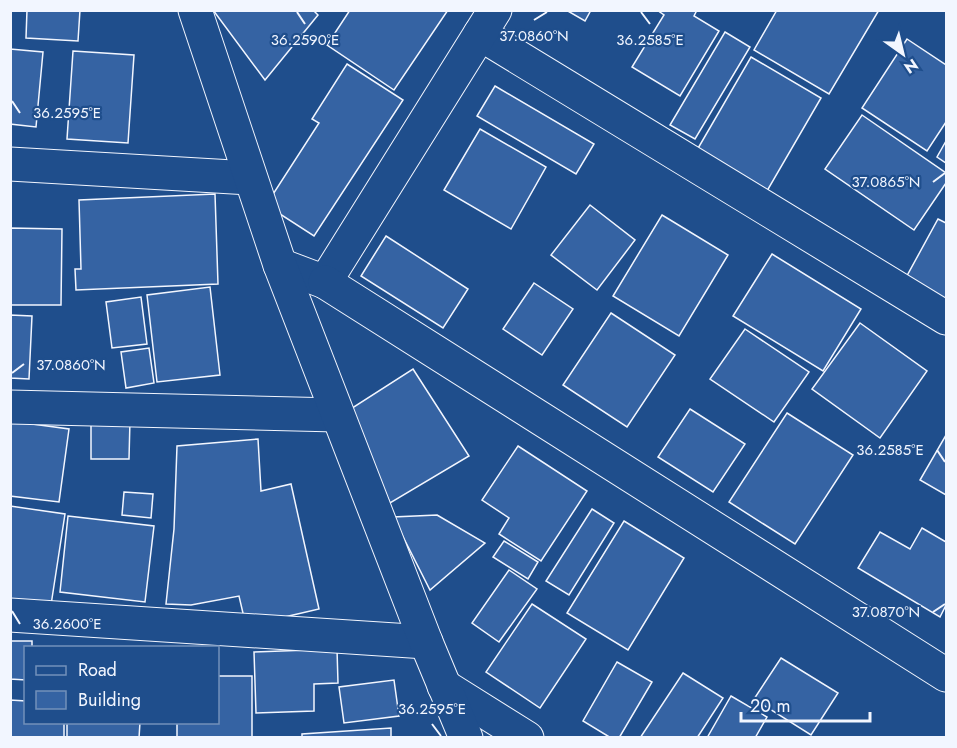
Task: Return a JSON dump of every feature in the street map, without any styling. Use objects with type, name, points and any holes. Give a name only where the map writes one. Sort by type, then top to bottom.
[{"type":"street","points":[[195,10],[280,265],[426,642],[466,738]]},
{"type":"street","points":[[325,282],[488,22],[946,318]]},
{"type":"street","points":[[10,164],[250,178]]},
{"type":"street","points":[[280,265],[325,282],[946,675]]},
{"type":"street","points":[[10,407],[338,415]]},
{"type":"street","points":[[10,615],[426,642]]},
{"type":"street","points":[[444,686],[527,738]]},
{"type":"building","points":[[27,10],[80,10],[78,41],[26,38]]},
{"type":"building","points":[[213,10],[313,10],[318,15],[265,80]]},
{"type":"building","points":[[350,10],[448,10],[394,90],[327,45]]},
{"type":"building","points":[[566,10],[591,10],[585,21]]},
{"type":"building","points":[[657,10],[697,10],[694,16],[719,31],[680,96],[632,67],[664,15]]},
{"type":"building","points":[[777,10],[879,10],[829,94],[754,50]]},
{"type":"building","points":[[725,32],[750,47],[695,139],[670,125]]},
{"type":"building","points":[[907,39],[946,65],[946,122],[927,151],[862,108]]},
{"type":"building","points":[[10,49],[43,52],[36,127],[10,124]]},
{"type":"building","points":[[73,51],[134,55],[128,143],[67,139]]},
{"type":"building","points":[[751,57],[821,98],[767,191],[697,150]]},
{"type":"building","points":[[347,64],[403,100],[314,236],[266,205],[319,123],[312,119]]},
{"type":"building","points":[[495,86],[594,144],[576,174],[477,116]]},
{"type":"building","points":[[862,115],[946,173],[946,183],[914,230],[825,169]]},
{"type":"building","points":[[480,129],[546,167],[511,229],[444,190]]},
{"type":"building","points":[[946,141],[946,163],[937,157]]},
{"type":"building","points":[[215,194],[218,284],[76,290],[75,269],[81,269],[79,200]]},
{"type":"building","points":[[590,205],[635,240],[597,290],[551,255]]},
{"type":"building","points":[[662,215],[728,255],[679,336],[613,296]]},
{"type":"building","points":[[938,219],[946,223],[946,306],[903,283]]},
{"type":"building","points":[[10,228],[62,229],[61,305],[10,305]]},
{"type":"building","points":[[386,236],[468,289],[443,328],[361,276]]},
{"type":"building","points":[[772,254],[861,309],[823,371],[733,316]]},
{"type":"building","points":[[534,283],[573,309],[542,355],[503,329]]},
{"type":"building","points":[[210,287],[220,375],[157,382],[147,295]]},
{"type":"building","points":[[141,297],[147,344],[112,348],[106,302]]},
{"type":"building","points":[[611,313],[675,355],[627,427],[563,385]]},
{"type":"building","points":[[10,315],[32,316],[29,379],[10,378]]},
{"type":"building","points":[[860,323],[927,371],[880,438],[812,389]]},
{"type":"building","points":[[745,329],[809,372],[774,422],[710,379]]},
{"type":"building","points":[[149,348],[154,383],[126,388],[121,352]]},
{"type":"building","points":[[413,369],[469,456],[390,503],[349,410]]},
{"type":"building","points":[[690,409],[745,444],[713,492],[658,457]]},
{"type":"building","points":[[787,413],[853,455],[795,544],[729,502]]},
{"type":"building","points":[[91,420],[130,420],[129,459],[91,459]]},
{"type":"building","points":[[10,421],[69,429],[59,502],[10,496]]},
{"type":"building","points":[[946,435],[946,495],[920,480]]},
{"type":"building","points":[[258,439],[261,491],[291,484],[319,609],[246,626],[239,596],[191,605],[166,604],[174,529],[177,446]]},
{"type":"building","points":[[518,446],[587,491],[541,561],[499,534],[509,518],[482,500]]},
{"type":"building","points":[[124,492],[153,494],[151,518],[122,515]]},
{"type":"building","points":[[10,506],[65,514],[51,605],[10,599]]},
{"type":"building","points":[[592,509],[614,523],[569,595],[546,581]]},
{"type":"building","points":[[437,515],[485,543],[430,590],[393,517]]},
{"type":"building","points":[[68,516],[154,526],[145,602],[60,592]]},
{"type":"building","points":[[624,521],[684,558],[628,650],[567,613]]},
{"type":"building","points":[[922,528],[946,542],[946,605],[940,617],[858,568],[880,532],[910,549]]},
{"type":"building","points":[[504,541],[538,562],[528,579],[493,557]]},
{"type":"building","points":[[509,570],[537,589],[499,642],[472,623]]},
{"type":"building","points":[[532,604],[586,639],[540,708],[486,672]]},
{"type":"building","points":[[10,641],[32,641],[32,646],[24,646],[24,680],[10,679]]},
{"type":"building","points":[[337,649],[338,683],[314,684],[314,711],[256,713],[254,652]]},
{"type":"building","points":[[781,658],[838,693],[811,735],[754,699]]},
{"type":"building","points":[[617,662],[652,682],[619,738],[611,738],[583,721]]},
{"type":"building","points":[[683,673],[723,698],[697,738],[640,738]]},
{"type":"building","points":[[219,676],[252,676],[252,738],[177,738],[177,724],[219,724]]},
{"type":"building","points":[[394,680],[399,716],[344,723],[339,687]]},
{"type":"building","points":[[731,696],[767,717],[755,738],[707,738]]},
{"type":"building","points":[[10,700],[24,701],[24,724],[64,724],[64,738],[10,738]]},
{"type":"building","points":[[67,724],[140,724],[139,738],[67,738]]},
{"type":"building","points":[[391,728],[391,738],[302,738],[302,734]]}]
